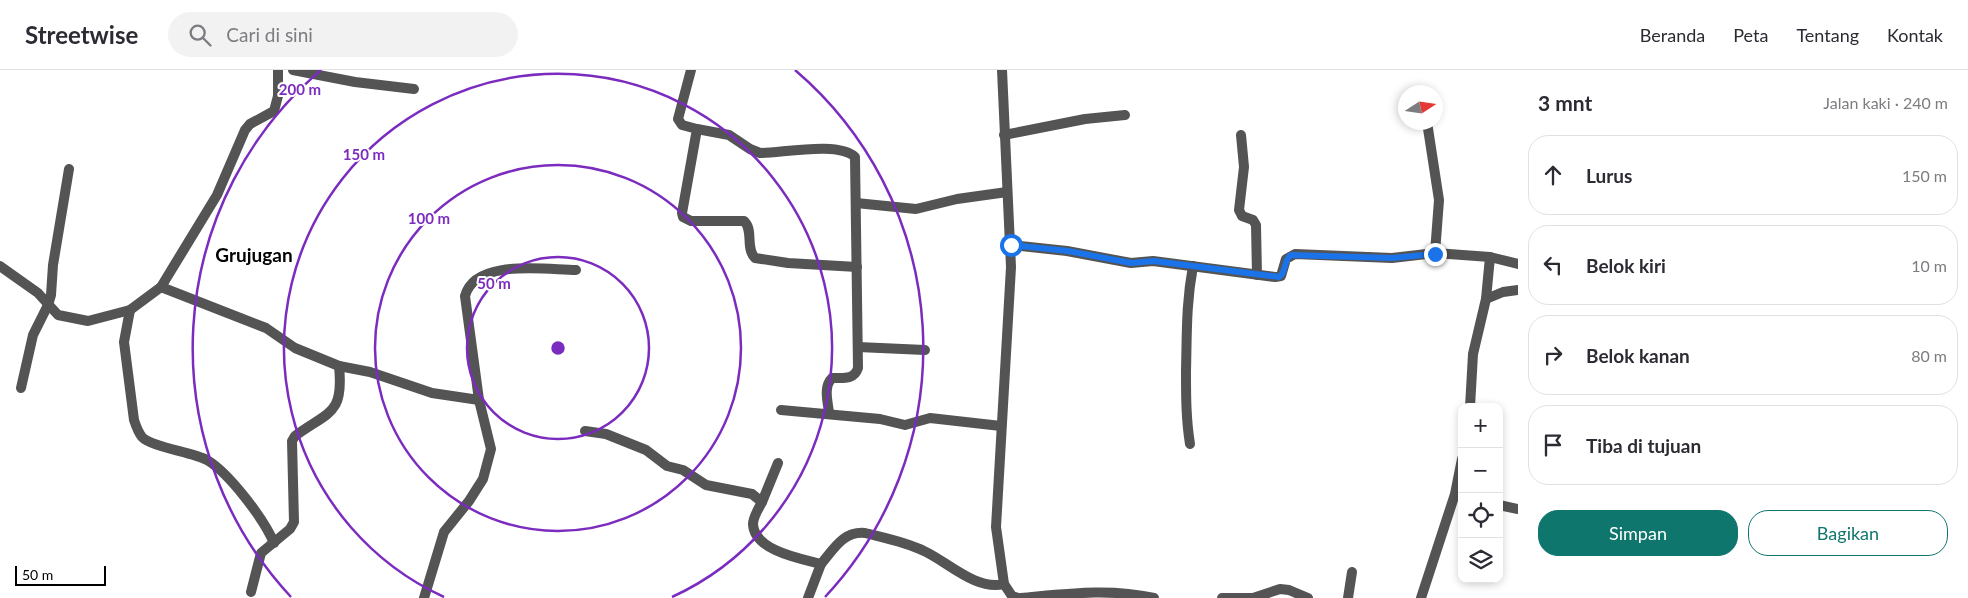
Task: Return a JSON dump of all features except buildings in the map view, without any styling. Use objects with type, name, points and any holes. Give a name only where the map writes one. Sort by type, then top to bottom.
[{"type":"street","points":[[0,266],[31,287],[58,315],[78,321],[116,315],[130,310],[162,287],[217,195],[245,130],[250,124],[274,111],[278,96],[278,70]]},
{"type":"street","points":[[294,70],[355,82],[414,89]]},
{"type":"street","points":[[691,70],[678,119],[682,125],[729,135],[750,149],[760,153],[830,149],[852,154],[856,163],[858,347],[856,373],[850,378],[832,378],[829,382],[827,387],[828,413]]},
{"type":"street","points":[[1002,70],[1011,245],[996,527],[999,562],[1004,584],[1012,596],[1019,598],[1100,591],[1154,598]]},
{"type":"street","points":[[1004,136],[1086,119],[1125,115]]},
{"type":"street","points":[[697,129],[682,213],[684,217],[691,221],[747,223],[750,252],[755,258],[788,263],[857,267]]},
{"type":"street","points":[[1428,130],[1439,200],[1435,254]]},
{"type":"street","points":[[1241,135],[1244,167],[1239,210],[1242,216],[1256,225],[1257,275]]},
{"type":"street","points":[[21,388],[33,335],[48,305],[69,169]]},
{"type":"street","points":[[856,203],[916,209],[957,198],[1007,192]]},
{"type":"street","points":[[1011,245],[1068,251],[1131,263],[1154,261],[1257,275],[1281,276],[1286,259],[1291,255],[1392,258],[1435,254],[1490,257],[1518,264]]},
{"type":"street","points":[[1470,403],[1473,354],[1486,299],[1490,257]]},
{"type":"street","points":[[1190,444],[1185,409],[1186,334],[1187,303],[1193,266]]},
{"type":"street","points":[[424,598],[444,532],[469,501],[488,467],[490,449],[479,400],[465,296],[466,290],[479,278],[496,270],[576,270]]},
{"type":"street","points":[[162,287],[266,328],[295,348],[339,366],[370,372],[432,393],[479,400]]},
{"type":"street","points":[[1486,299],[1503,292],[1518,290]]},
{"type":"street","points":[[130,310],[124,342],[138,430],[143,438],[197,455],[218,468],[260,516],[274,543]]},
{"type":"street","points":[[858,347],[925,350]]},
{"type":"street","points":[[251,592],[261,553],[290,529],[294,522],[292,441],[333,410],[339,399],[341,388],[339,366]]},
{"type":"street","points":[[781,410],[880,419],[905,425],[930,418],[1001,426]]},
{"type":"street","points":[[585,431],[606,434],[646,450],[667,466],[683,470],[706,485],[752,494],[762,502]]},
{"type":"street","points":[[778,463],[753,525],[756,532],[767,546],[778,553],[822,564]]},
{"type":"street","points":[[1421,598],[1458,495]]},
{"type":"street","points":[[1503,506],[1518,510]]},
{"type":"street","points":[[808,598],[822,564],[838,543],[850,534],[858,533],[924,550],[988,585],[1004,584]]},
{"type":"street","points":[[1348,598],[1352,572]]},
{"type":"street","points":[[1222,598],[1253,598],[1280,589],[1289,590],[1308,598]]},
{"type":"district","name":"Grujugan","points":[[254,255]]},
{"type":"route","points":[[1011,245],[1068,251],[1138,264],[1154,261],[1279,277],[1283,274],[1288,256],[1295,254],[1392,258],[1435,254]]}]
